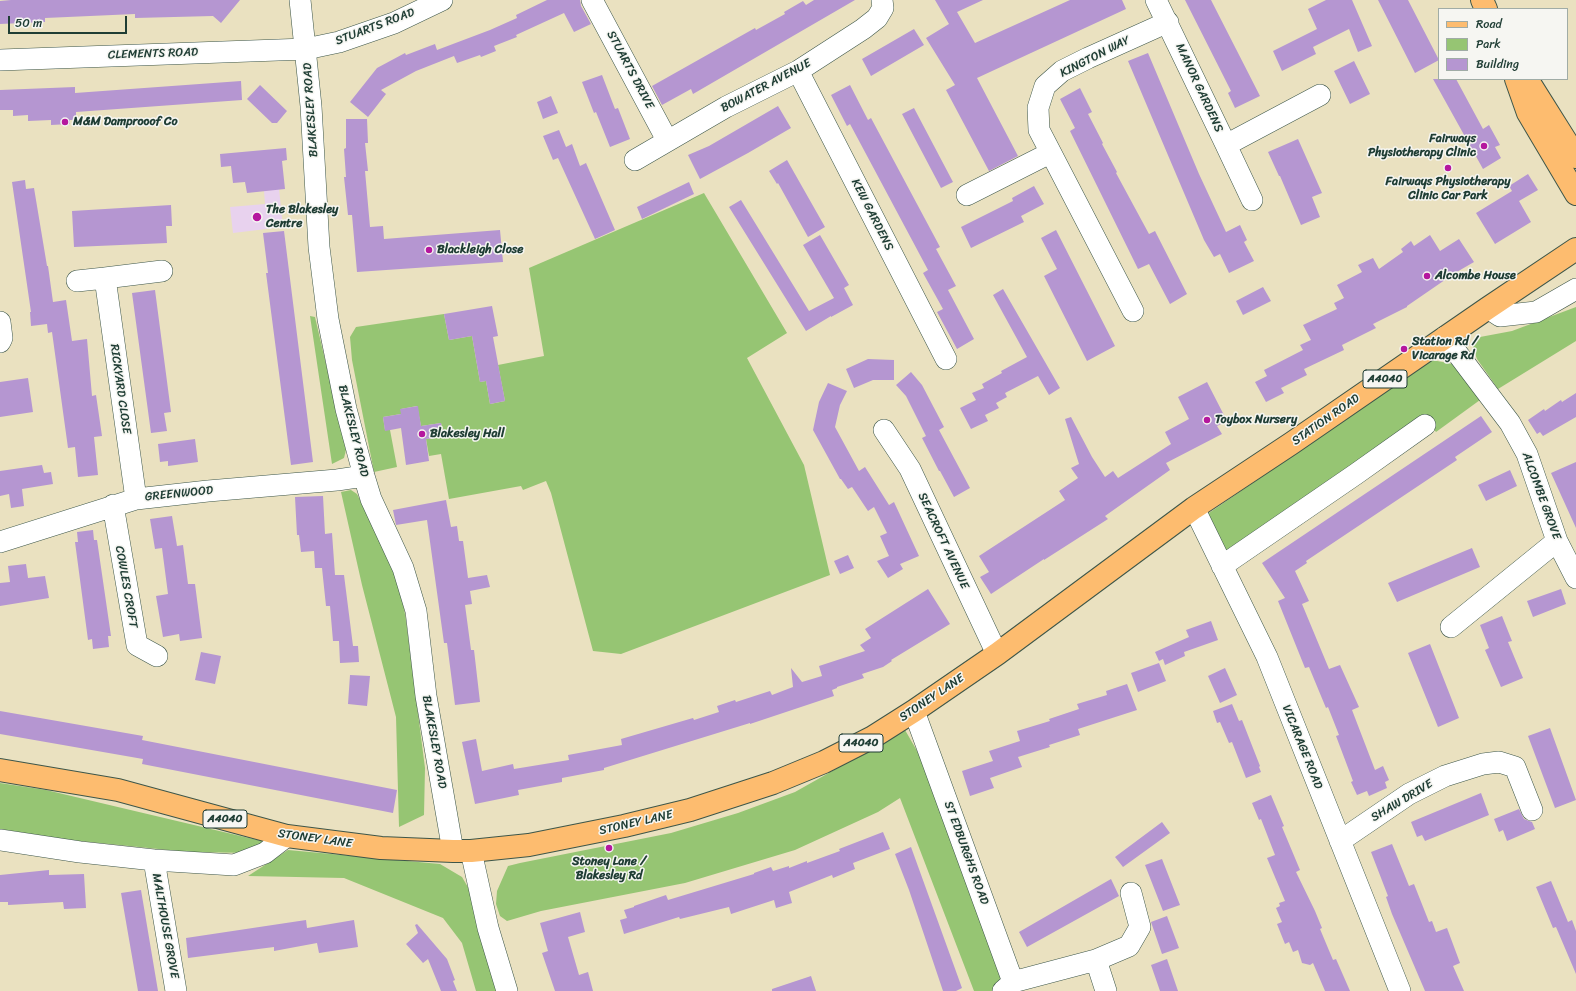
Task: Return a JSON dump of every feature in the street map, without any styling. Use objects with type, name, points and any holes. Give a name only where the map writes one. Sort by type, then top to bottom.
[{"type":"main road","points":[[1516,80],[1528,113],[1576,194]]},
{"type":"main road","points":[[1528,80],[1576,157]]},
{"type":"main road","name":"STATION ROAD","points":[[1194,508],[1576,249]]},
{"type":"main road","name":"STONEY LANE","points":[[0,770],[118,790],[287,836],[381,848],[462,851],[529,845],[624,826],[690,810],[773,783],[824,762],[873,737],[997,654],[1194,508]]},
{"type":"street","name":"BLAKESLEY ROAD","points":[[300,0],[312,106],[319,247],[328,319],[346,409],[371,499],[403,568],[416,611],[426,696],[462,851],[507,991]]},
{"type":"street","name":"STUARTS ROAD","points":[[306,49],[339,42],[394,23],[442,0]]},
{"type":"street","name":"STUARTS DRIVE","points":[[592,0],[667,140]]},
{"type":"street","name":"BOWATER AVENUE","points":[[635,160],[726,106],[798,71],[863,30],[877,18],[883,8],[882,0]]},
{"type":"street","name":"MANOR GARDENS","points":[[1156,0],[1168,22],[1226,145],[1320,95]]},
{"type":"street","name":"KINGTON WAY","points":[[1133,311],[1039,130],[1038,108],[1045,86],[1062,71],[1168,22]]},
{"type":"street","name":"CLEMENTS ROAD","points":[[0,60],[306,49]]},
{"type":"street","name":"KEW GARDENS","points":[[798,71],[946,359]]},
{"type":"street","points":[[1226,145],[1252,200]]},
{"type":"street","points":[[967,195],[1050,153]]},
{"type":"street","points":[[77,281],[162,270]]},
{"type":"street","name":"RICKYARD CLOSE","points":[[105,278],[136,499]]},
{"type":"street","points":[[1488,308],[1500,316],[1536,312],[1576,290]]},
{"type":"street","points":[[0,322],[2,338],[0,342]]},
{"type":"street","name":"ALCOMBE GROVE","points":[[1446,337],[1510,423],[1527,454],[1557,541],[1576,578]]},
{"type":"street","points":[[1222,566],[1425,425]]},
{"type":"street","name":"SEACROFT AVENUE","points":[[884,430],[910,469],[997,654]]},
{"type":"street","name":"GREENWOOD","points":[[0,542],[113,505],[136,499],[337,480],[364,476]]},
{"type":"street","name":"COWLES CROFT","points":[[113,505],[136,645],[157,656]]},
{"type":"street","name":"VICARAGE ROAD","points":[[1194,508],[1267,657],[1400,991]]},
{"type":"street","points":[[1451,627],[1557,541]]},
{"type":"street","name":"ST EDBURGHS ROAD","points":[[914,711],[1008,987]]},
{"type":"street","name":"SHAW DRIVE","points":[[1340,841],[1409,794],[1445,776],[1483,764],[1499,762],[1515,767],[1532,810]]},
{"type":"street","points":[[0,840],[80,852],[154,860],[234,865],[266,853],[287,836]]},
{"type":"street","name":"MALTHOUSE GROVE","points":[[154,860],[176,991]]},
{"type":"street","points":[[1008,987],[1096,960],[1129,946],[1140,927],[1132,893]]},
{"type":"street","points":[[1096,960],[1106,991]]},
{"type":"shaded area","name":"The Blakesley Centre","points":[[279,189],[283,227],[233,233],[230,207],[265,204],[264,191]]},
{"type":"green space","points":[[704,193],[787,333],[747,358],[804,465],[830,575],[621,654],[593,651],[551,493],[546,481],[523,490],[521,486],[449,499],[441,454],[429,456],[426,439],[444,437],[441,423],[421,426],[417,406],[401,409],[401,414],[383,417],[385,430],[390,430],[397,467],[374,472],[352,360],[350,337],[356,327],[444,314],[449,340],[472,336],[480,382],[486,381],[490,404],[505,401],[498,365],[544,356],[529,268]]},
{"type":"green space","points":[[1576,307],[1576,341],[1498,389],[1477,359],[1473,348],[1474,341],[1480,337],[1512,331]]},
{"type":"green space","points":[[310,316],[315,317],[346,450],[344,458],[332,464]]},
{"type":"green space","points":[[1432,360],[1453,364],[1480,400],[1436,432],[1423,416],[1227,556],[1206,515]]},
{"type":"green space","points":[[351,490],[357,494],[398,575],[406,620],[425,768],[424,815],[399,827],[396,717],[362,585],[341,492]]},
{"type":"green space","points":[[905,730],[924,763],[1004,980],[992,991],[974,991],[900,798],[878,812],[795,850],[685,883],[541,911],[507,921],[500,916],[496,904],[497,891],[508,866],[671,833],[738,813],[795,792]]},
{"type":"green space","points":[[0,783],[46,790],[270,843],[253,853],[188,852],[70,840],[0,829]]},
{"type":"green space","points":[[288,850],[440,864],[462,877],[469,889],[498,991],[476,991],[462,943],[443,918],[344,878],[248,876]]},
{"type":"building","points":[[240,0],[221,23],[213,16],[135,18],[135,14],[45,18],[45,22],[0,24],[0,1]]},
{"type":"building","points":[[547,0],[580,0],[581,6],[591,24],[574,32],[564,13],[516,35],[517,37],[494,46],[496,51],[481,57],[480,55],[457,63],[454,56],[416,71],[381,90],[386,94],[368,117],[350,102],[377,68],[405,53],[406,55],[435,44],[437,50],[517,18],[516,15]]},
{"type":"building","points":[[814,0],[855,0],[693,94],[691,89],[662,105],[652,86],[755,28],[756,30],[785,14],[784,12],[803,1],[806,5]]},
{"type":"building","points":[[935,0],[983,0],[957,12],[975,43],[1070,0],[1122,0],[1126,9],[977,78],[1018,156],[989,171],[946,90],[955,85],[926,38],[949,24]]},
{"type":"building","points":[[1185,0],[1211,0],[1260,96],[1235,108],[1228,93],[1231,91]]},
{"type":"building","points":[[1326,0],[1352,0],[1372,46],[1358,52],[1349,29],[1313,47],[1316,54],[1282,71],[1273,51],[1317,29],[1308,9]]},
{"type":"building","points":[[1378,0],[1408,0],[1438,58],[1438,61],[1415,73]]},
{"type":"building","points":[[914,29],[924,45],[871,76],[862,59]]},
{"type":"building","points":[[1148,53],[1199,174],[1226,232],[1240,225],[1247,240],[1244,242],[1254,261],[1229,273],[1220,254],[1214,257],[1204,240],[1128,61]]},
{"type":"building","points":[[1354,61],[1370,94],[1350,104],[1334,71]]},
{"type":"building","points":[[602,75],[615,109],[618,108],[630,139],[610,147],[596,112],[594,113],[582,82]]},
{"type":"building","points":[[1433,79],[1457,80],[1483,129],[1489,125],[1500,145],[1495,147],[1501,158],[1483,169]]},
{"type":"building","points":[[241,81],[242,100],[76,112],[76,120],[70,120],[70,124],[51,125],[51,120],[28,121],[28,115],[13,116],[13,110],[0,110],[0,90],[75,87],[75,93]]},
{"type":"building","points":[[260,85],[287,111],[277,123],[272,123],[247,99]]},
{"type":"building","points":[[850,85],[868,120],[871,118],[940,247],[936,249],[956,286],[948,290],[974,339],[957,349],[937,312],[943,309],[923,273],[928,270],[850,124],[847,126],[831,95]]},
{"type":"building","points":[[1080,88],[1092,112],[1088,114],[1117,172],[1116,173],[1149,234],[1155,231],[1187,294],[1170,304],[1149,264],[1138,269],[1070,131],[1075,128],[1060,99]]},
{"type":"building","points":[[551,96],[558,113],[543,119],[537,102]]},
{"type":"building","points":[[778,106],[791,128],[700,179],[688,155],[709,146]]},
{"type":"building","points":[[914,108],[953,182],[941,188],[902,114]]},
{"type":"building","name":"Blackleigh Close","points":[[346,119],[367,119],[368,143],[365,143],[368,171],[365,171],[370,227],[383,226],[384,239],[500,230],[503,262],[357,272],[352,215],[348,215],[344,177],[346,177],[344,149],[346,148]]},
{"type":"building","points":[[559,130],[566,147],[572,144],[580,166],[586,163],[615,230],[595,239],[558,158],[553,160],[543,136]]},
{"type":"building","points":[[1298,139],[1322,193],[1312,197],[1320,217],[1301,225],[1268,152]]},
{"type":"building","points":[[286,148],[287,160],[282,161],[285,189],[247,193],[245,182],[233,183],[231,166],[221,167],[220,154]]},
{"type":"building","points":[[787,160],[825,227],[808,237],[778,183],[777,184],[769,171]]},
{"type":"building","points":[[1528,174],[1538,190],[1519,201],[1531,222],[1495,244],[1476,213],[1512,191],[1509,186]]},
{"type":"building","points":[[25,180],[26,189],[34,188],[53,302],[66,300],[72,341],[87,339],[92,396],[96,395],[102,436],[94,437],[98,475],[78,477],[75,447],[68,448],[52,332],[48,333],[47,324],[31,326],[31,312],[12,182]]},
{"type":"building","points":[[689,182],[694,194],[642,219],[637,207]]},
{"type":"building","points":[[1034,186],[1044,204],[1021,216],[1024,222],[971,248],[961,227],[1013,201],[1012,198]]},
{"type":"building","points":[[741,200],[809,311],[834,298],[803,245],[820,235],[849,285],[844,288],[853,305],[806,331],[729,207]]},
{"type":"building","points":[[171,205],[172,226],[166,226],[167,243],[74,247],[72,211]]},
{"type":"building","points":[[1056,230],[1115,346],[1087,361],[1044,276],[1057,269],[1041,238]]},
{"type":"building","points":[[284,231],[313,462],[291,465],[266,273],[268,273],[263,233]]},
{"type":"building","points":[[1430,235],[1440,251],[1459,239],[1474,262],[1455,273],[1407,307],[1373,324],[1376,328],[1342,345],[1344,350],[1304,369],[1307,375],[1281,388],[1284,393],[1266,402],[1255,382],[1267,376],[1264,370],[1303,350],[1300,345],[1311,340],[1303,325],[1337,309],[1334,303],[1344,298],[1337,285],[1362,272],[1358,265],[1373,258],[1379,269],[1403,252],[1401,249],[1411,241],[1414,246]]},
{"type":"building","points":[[1263,287],[1271,301],[1243,315],[1236,301]]},
{"type":"building","points":[[1003,289],[1060,388],[1049,395],[1038,376],[1005,393],[1007,397],[996,403],[999,408],[985,415],[988,421],[971,429],[960,408],[976,400],[972,393],[984,388],[982,384],[1002,373],[1001,371],[1027,357],[993,295]]},
{"type":"building","points":[[155,290],[171,412],[164,413],[167,431],[151,433],[132,293]]},
{"type":"building","points":[[492,306],[498,336],[493,337],[505,401],[490,404],[486,381],[480,382],[472,336],[449,340],[444,314]]},
{"type":"building","points":[[868,359],[894,360],[894,380],[873,380],[854,388],[846,369]]},
{"type":"building","points":[[911,372],[922,385],[944,427],[939,430],[970,488],[954,497],[922,438],[926,436],[906,396],[896,385]]},
{"type":"building","points":[[28,378],[33,412],[0,417],[0,382]]},
{"type":"building","points":[[1207,382],[1227,421],[1217,426],[1222,434],[1166,463],[1170,470],[1105,516],[1108,519],[991,594],[980,577],[989,572],[979,556],[1065,500],[1059,491],[1078,478],[1071,468],[1079,464],[1065,419],[1071,417],[1092,457],[1105,477],[1113,471],[1118,478],[1171,444],[1165,432],[1189,419],[1178,397]]},
{"type":"building","points":[[828,383],[847,391],[840,405],[835,427],[859,471],[865,467],[889,505],[894,502],[919,556],[900,564],[903,569],[888,578],[877,561],[889,556],[880,536],[887,533],[874,507],[868,511],[852,487],[848,489],[840,479],[813,430],[819,402]]},
{"type":"building","points":[[1576,393],[1576,417],[1543,436],[1540,432],[1537,434],[1528,420],[1544,409],[1545,411],[1561,400],[1562,402]]},
{"type":"building","name":"Blakesley Hall","points":[[418,406],[421,426],[441,423],[444,437],[426,439],[429,461],[406,465],[401,428],[385,431],[383,417],[401,414],[400,409]]},
{"type":"building","points":[[1481,416],[1492,432],[1455,457],[1457,460],[1306,561],[1307,563],[1295,571],[1309,601],[1302,604],[1329,669],[1340,665],[1359,707],[1352,710],[1375,770],[1383,766],[1389,780],[1385,782],[1387,788],[1369,796],[1367,791],[1357,795],[1351,782],[1353,781],[1336,736],[1339,735],[1328,707],[1326,708],[1309,667],[1305,668],[1278,601],[1285,598],[1262,563]]},
{"type":"building","points":[[195,439],[198,462],[168,466],[168,461],[160,462],[158,444]]},
{"type":"building","points":[[1576,462],[1576,528],[1551,473]]},
{"type":"building","points":[[42,465],[44,473],[51,472],[53,484],[22,489],[24,506],[11,508],[9,494],[0,496],[0,471]]},
{"type":"building","points":[[1510,470],[1517,486],[1486,501],[1478,485]]},
{"type":"building","points":[[323,496],[325,534],[332,533],[335,575],[344,575],[353,646],[358,646],[359,662],[340,663],[339,641],[333,641],[330,606],[326,606],[322,568],[315,568],[314,551],[301,552],[299,535],[297,535],[295,497]]},
{"type":"building","points":[[446,500],[451,527],[457,526],[459,541],[463,541],[468,578],[487,575],[490,587],[470,591],[472,604],[465,605],[471,650],[474,650],[480,702],[455,705],[447,643],[444,643],[427,520],[396,525],[393,510]]},
{"type":"building","points":[[172,516],[177,546],[183,545],[188,584],[195,584],[202,638],[180,641],[179,634],[163,637],[156,596],[168,594],[162,548],[155,549],[150,519]]},
{"type":"building","points":[[93,530],[94,540],[97,540],[111,636],[108,636],[109,647],[93,649],[92,639],[88,640],[75,542],[78,542],[77,532]]},
{"type":"building","points":[[1472,548],[1480,567],[1397,602],[1388,583]]},
{"type":"building","points":[[848,555],[854,568],[840,574],[834,561]]},
{"type":"building","points":[[26,564],[28,578],[45,576],[49,598],[0,606],[0,583],[10,582],[8,566]]},
{"type":"building","points":[[928,589],[950,624],[891,660],[892,661],[883,667],[862,674],[864,678],[832,690],[834,696],[750,724],[604,768],[604,770],[562,778],[562,782],[518,790],[519,795],[475,804],[462,742],[476,739],[482,771],[513,764],[514,769],[569,760],[568,755],[622,745],[621,739],[719,712],[717,706],[735,700],[736,702],[770,691],[772,695],[793,687],[791,668],[802,682],[822,676],[819,666],[865,651],[860,645],[871,638],[865,629]]},
{"type":"building","points":[[1561,589],[1566,604],[1533,617],[1527,601]]},
{"type":"building","points":[[1502,616],[1512,641],[1508,642],[1523,678],[1501,687],[1485,650],[1489,648],[1480,625]]},
{"type":"building","points":[[1211,621],[1218,640],[1184,652],[1185,656],[1165,665],[1163,659],[1159,661],[1155,652],[1189,637],[1186,630]]},
{"type":"building","points":[[1430,644],[1459,718],[1438,727],[1408,653]]},
{"type":"building","points":[[201,652],[221,656],[215,684],[195,680]]},
{"type":"building","points":[[1159,663],[1166,681],[1138,692],[1131,673]]},
{"type":"building","points":[[1225,668],[1237,695],[1220,703],[1208,676]]},
{"type":"building","points":[[350,675],[370,676],[367,706],[348,704]]},
{"type":"building","points":[[1127,684],[1137,710],[1078,729],[1080,735],[1049,745],[1050,747],[1018,757],[1022,767],[990,778],[994,788],[970,796],[962,771],[993,761],[989,751],[1020,741],[1017,731],[1050,721],[1049,719],[1079,709],[1077,704],[1107,695],[1106,691]]},
{"type":"building","points":[[1232,704],[1239,721],[1242,720],[1260,766],[1261,772],[1246,778],[1232,742],[1229,743],[1220,722],[1217,723],[1213,711]]},
{"type":"building","points":[[0,711],[143,736],[142,740],[397,790],[393,813],[142,764],[143,759],[0,734]]},
{"type":"building","points":[[1550,728],[1576,800],[1555,808],[1528,736]]},
{"type":"building","points":[[1481,793],[1489,815],[1425,841],[1422,835],[1417,837],[1411,822]]},
{"type":"building","points":[[1271,795],[1284,826],[1282,827],[1300,870],[1296,872],[1315,911],[1322,928],[1320,929],[1333,960],[1336,959],[1350,991],[1325,991],[1313,963],[1310,965],[1302,963],[1298,950],[1293,952],[1289,942],[1285,944],[1277,924],[1282,922],[1276,908],[1280,906],[1279,903],[1285,901],[1267,858],[1275,855],[1261,819],[1259,820],[1252,803]]},
{"type":"building","points":[[1519,809],[1524,819],[1532,822],[1535,829],[1507,841],[1503,830],[1499,832],[1494,819]]},
{"type":"building","points":[[1162,822],[1170,833],[1123,867],[1115,857]]},
{"type":"building","points":[[883,832],[890,849],[853,863],[855,869],[833,878],[832,875],[789,892],[792,903],[776,908],[774,900],[731,914],[729,907],[680,919],[679,917],[624,934],[620,920],[627,918],[624,910],[634,906],[666,895],[668,900],[754,874],[771,867],[773,871],[789,866],[789,868],[807,861],[807,863],[840,851],[839,849]]},
{"type":"building","points":[[1392,844],[1409,886],[1414,884],[1429,922],[1432,921],[1436,932],[1447,928],[1460,963],[1453,966],[1464,991],[1425,991],[1392,914],[1386,897],[1388,896],[1371,852]]},
{"type":"building","points":[[911,847],[962,988],[956,991],[943,991],[909,890],[895,854]]},
{"type":"building","points":[[1162,859],[1180,905],[1163,911],[1145,865]]},
{"type":"building","points":[[49,870],[49,875],[84,874],[86,908],[64,909],[63,902],[8,905],[8,902],[0,902],[0,875]]},
{"type":"building","points":[[1111,879],[1119,896],[1027,947],[1019,932]]},
{"type":"building","points":[[1551,881],[1568,922],[1572,920],[1576,931],[1576,974],[1556,927],[1553,928],[1536,887]]},
{"type":"building","points":[[141,890],[158,991],[138,991],[121,893]]},
{"type":"building","points":[[580,912],[585,932],[568,937],[579,975],[588,972],[593,991],[555,991],[542,953],[548,951],[540,923]]},
{"type":"building","points":[[1167,916],[1179,948],[1162,954],[1151,922]]},
{"type":"building","points":[[306,920],[307,928],[354,920],[358,947],[319,953],[317,943],[274,951],[274,947],[188,958],[186,938]]},
{"type":"building","points":[[417,924],[447,959],[455,980],[453,981],[457,991],[441,991],[428,959],[423,963],[406,944],[418,933],[415,925]]},
{"type":"building","points":[[1167,959],[1178,991],[1160,991],[1151,965]]},
{"type":"building","points":[[811,976],[816,991],[772,991],[772,989]]},
{"type":"place","name":"M&M Damprooof Co","points":[[65,122]]},
{"type":"place","name":"Fairways Physiotherapy Clinic","points":[[1484,146]]},
{"type":"place","name":"Fairways Physiotherapy Clinic Car Park","points":[[1448,168]]},
{"type":"place","name":"The Blakesley Centre","points":[[257,217]]},
{"type":"place","name":"Blackleigh Close","points":[[429,250]]},
{"type":"place","name":"Alcombe House","points":[[1427,276]]},
{"type":"place","name":"Station Rd / Vicarage Rd","points":[[1404,349]]},
{"type":"place","name":"Toybox Nursery","points":[[1207,420]]},
{"type":"place","name":"Blakesley Hall","points":[[422,434]]},
{"type":"place","name":"Stoney Lane / Blakesley Rd","points":[[609,848]]}]
